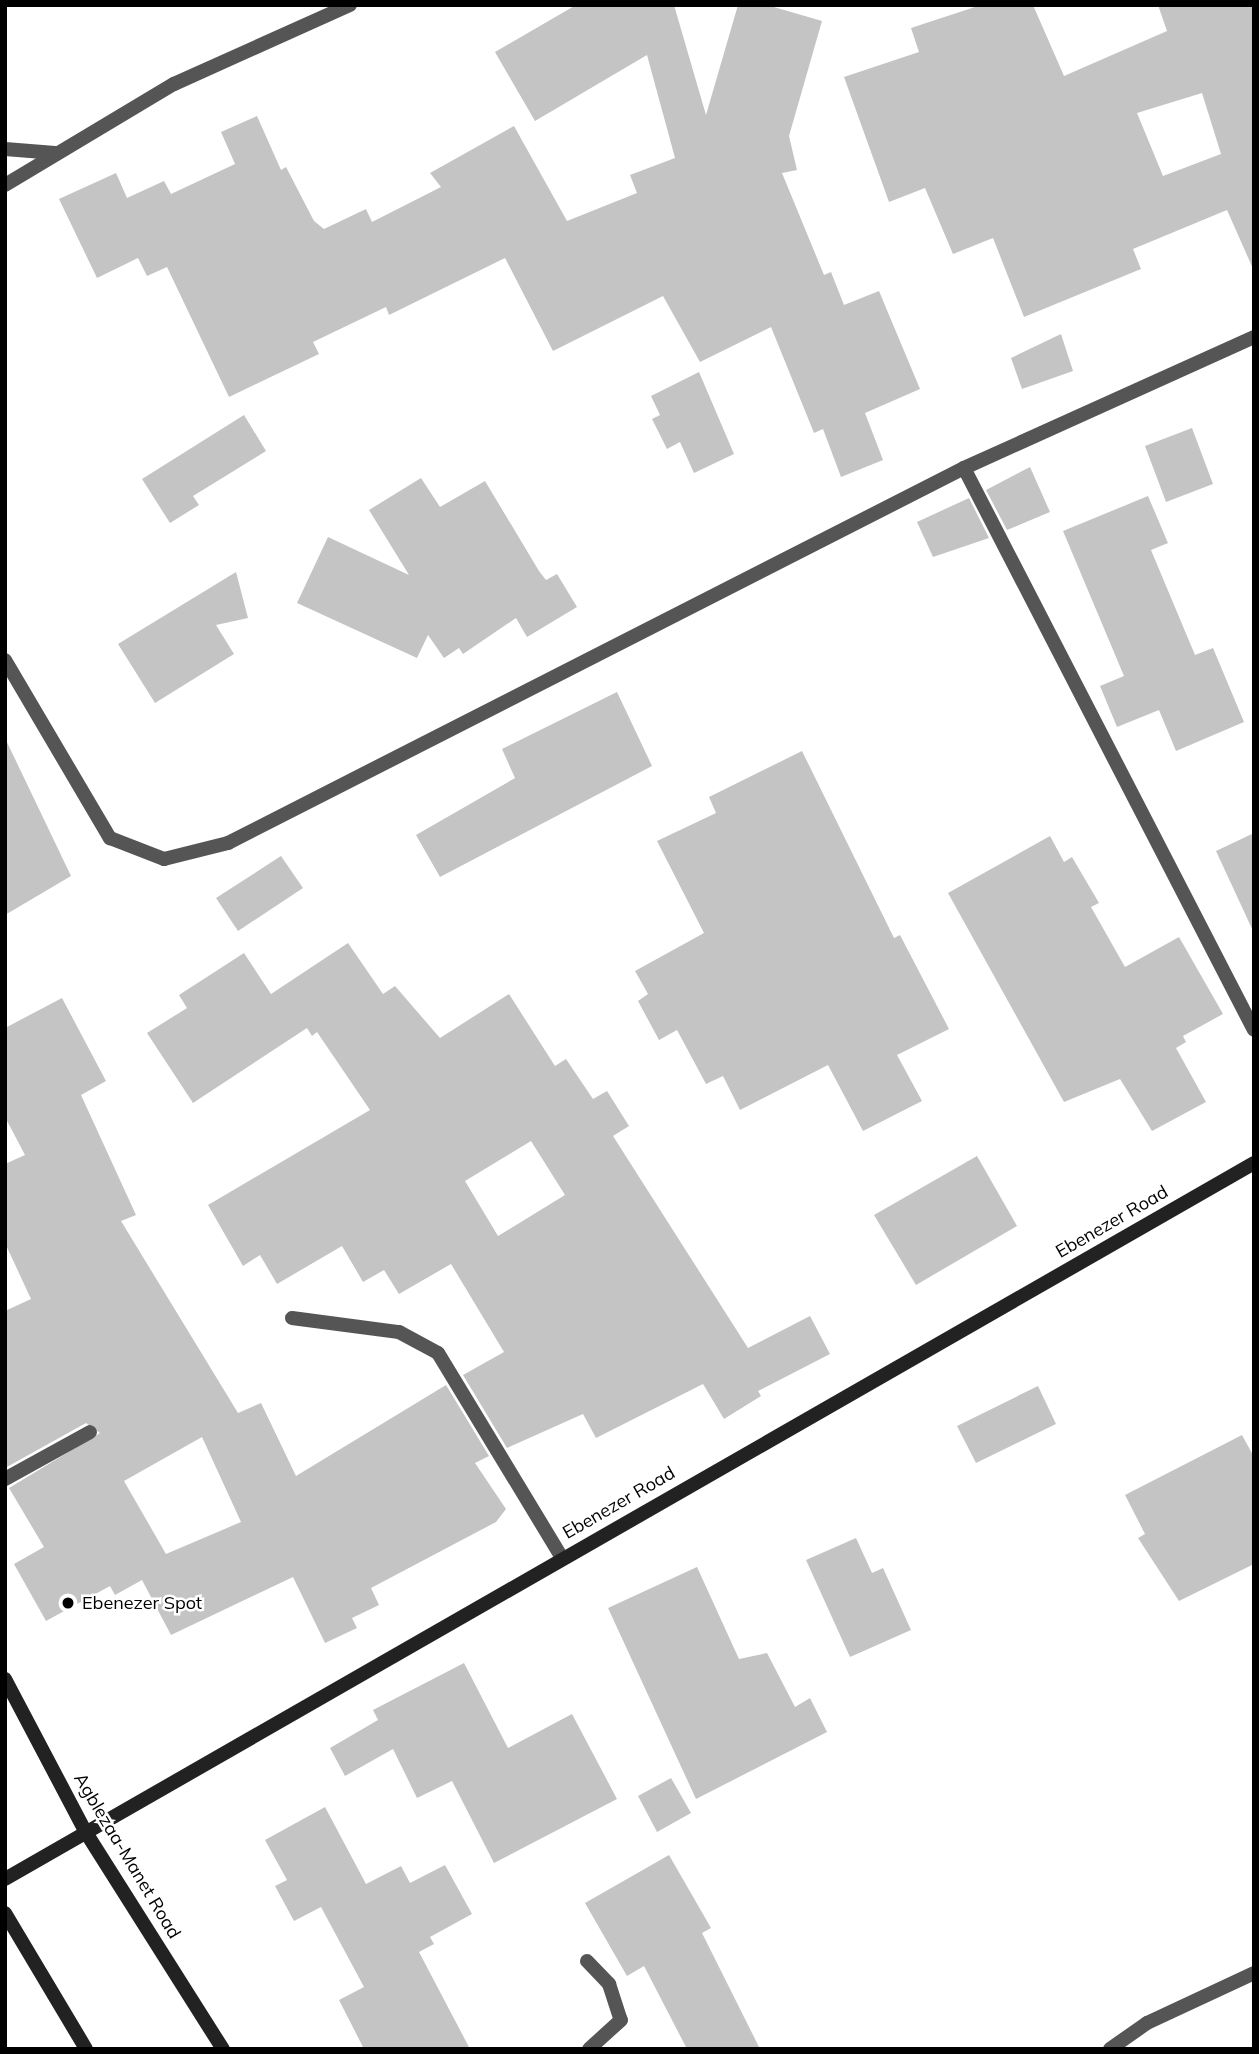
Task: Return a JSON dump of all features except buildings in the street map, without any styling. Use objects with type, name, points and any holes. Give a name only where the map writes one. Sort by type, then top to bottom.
[{"type":"street","points":[[5,184],[174,84],[350,5]]},
{"type":"street","points":[[5,149],[55,153]]},
{"type":"street","points":[[5,660],[110,838],[164,859],[228,843],[964,468],[1254,337]]},
{"type":"street","points":[[964,468],[1254,1030]]},
{"type":"street","name":"Ebenezer Road","points":[[5,1879],[1254,1163]]},
{"type":"street","points":[[292,1318],[399,1332],[438,1353],[562,1558]]},
{"type":"street","points":[[5,1479],[90,1432]]},
{"type":"street","name":"Agblezaa-Manet Road","points":[[5,1679],[85,1831],[223,2049]]},
{"type":"street","points":[[5,1913],[86,2049]]},
{"type":"street","points":[[587,1961],[609,1984],[621,2020],[589,2049]]},
{"type":"street","points":[[1110,2049],[1147,2023],[1254,1973]]},
{"type":"place","name":"Ebenezer Spot","points":[[68,1603]]}]
